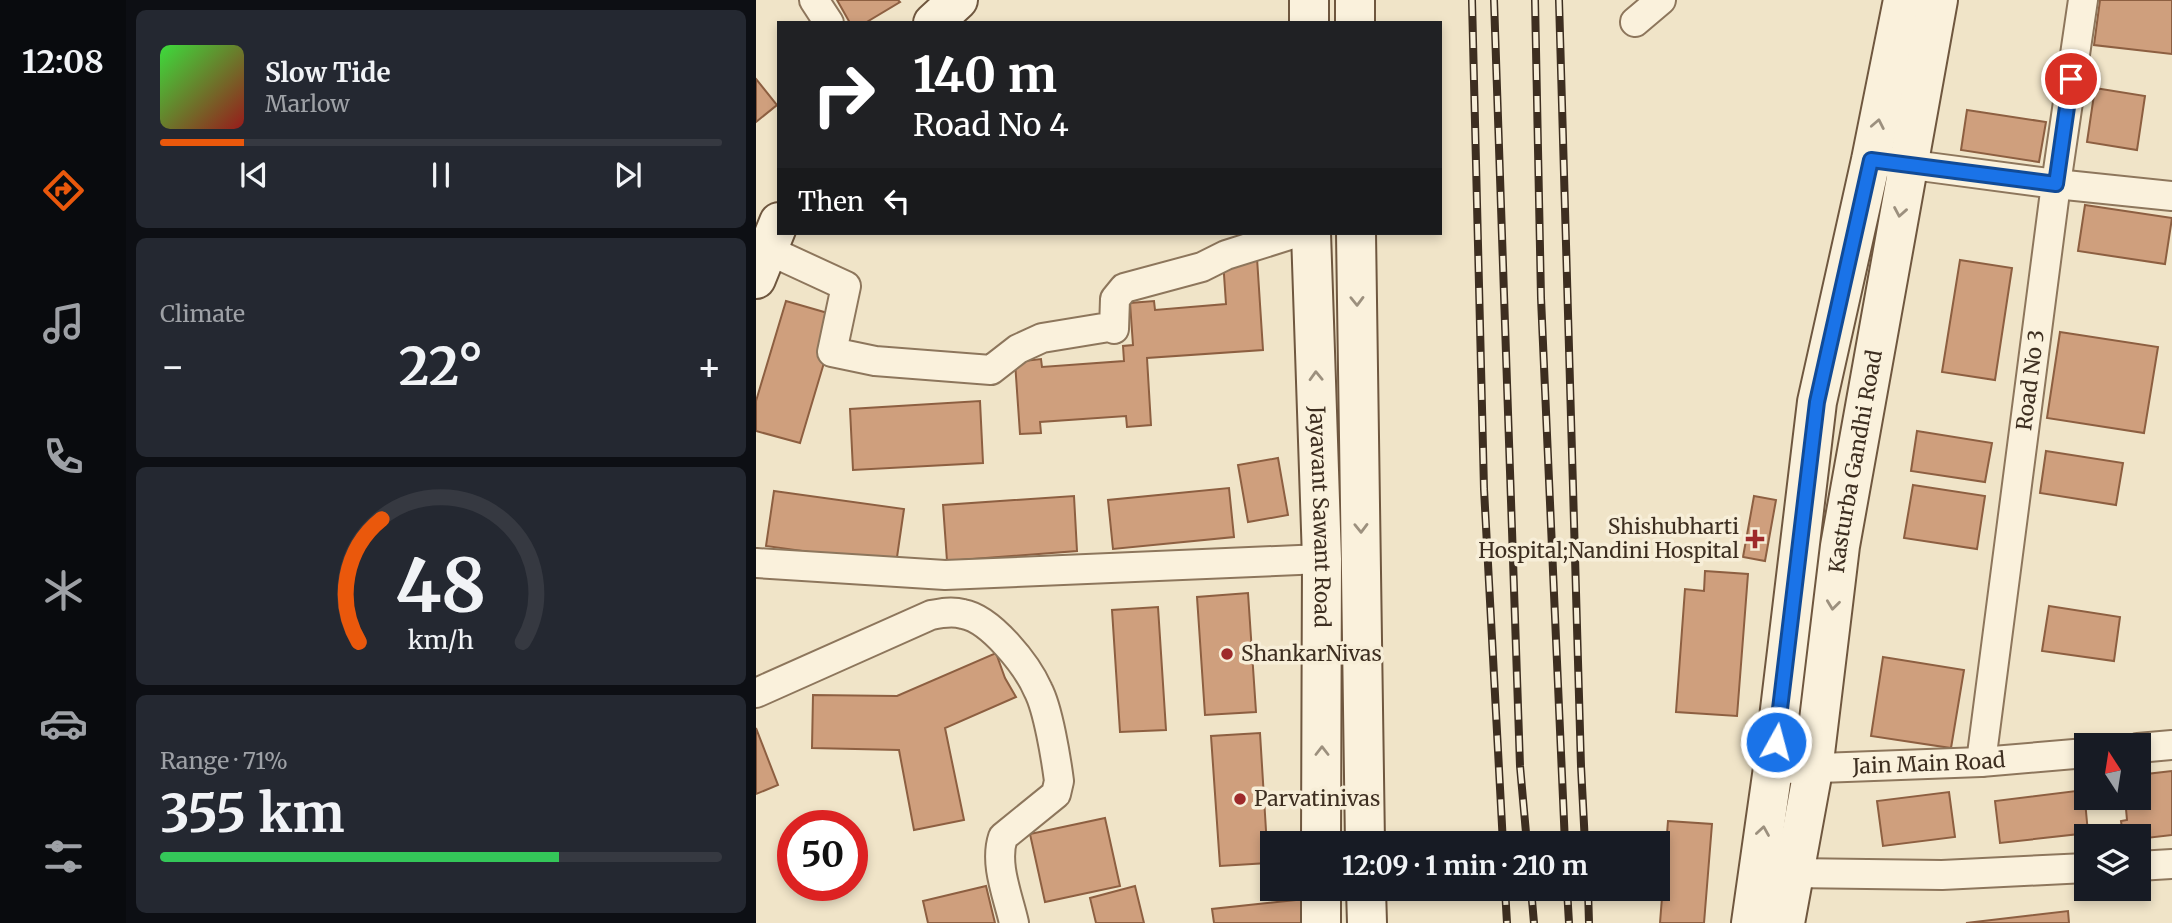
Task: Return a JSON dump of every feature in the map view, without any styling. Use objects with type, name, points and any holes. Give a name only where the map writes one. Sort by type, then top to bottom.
[{"type":"main road","points":[[935,21],[958,0]]},
{"type":"main road","points":[[1309,21],[1310,0]]},
{"type":"main road","points":[[1355,0],[1355,21]]},
{"type":"main road","name":"Kasturba Gandhi Road","points":[[1785,923],[1775,871],[1773,768],[1813,430],[1903,0]]},
{"type":"main road","name":"Kasturba Gandhi Road","points":[[1752,923],[1775,871],[1813,770],[1840,546],[1938,0]]},
{"type":"main road","name":"Jayavant Sawant Road","points":[[1311,235],[1322,559],[1321,831]]},
{"type":"main road","name":"Jayavant Sawant Road","points":[[1356,235],[1365,831]]},
{"type":"main road","points":[[1813,430],[1859,440]]},
{"type":"main road","points":[[1321,901],[1321,923]]},
{"type":"main road","points":[[1366,901],[1367,923]]},
{"type":"street","points":[[814,0],[828,21]]},
{"type":"street","points":[[1635,22],[1661,0]]},
{"type":"street","name":"Road No 3","points":[[1981,762],[2056,184],[2083,0]]},
{"type":"street","points":[[1871,160],[2172,196]]},
{"type":"street","points":[[767,250],[846,286],[832,352],[875,361],[991,370],[1018,349],[1042,338],[1109,327],[1114,329],[1115,299],[1124,288],[1202,267],[1226,255],[1290,235]]},
{"type":"street","points":[[756,563],[945,575],[1322,559]]},
{"type":"street","points":[[756,693],[931,615],[946,612],[978,619],[1017,654],[1039,691],[1059,780],[1056,794],[1003,837],[999,848],[1014,923]]},
{"type":"street","points":[[2151,747],[2172,745]]},
{"type":"street","name":"Jain Main Road","points":[[1773,768],[1813,770],[1981,762],[2074,754]]},
{"type":"street","points":[[2151,865],[2172,864]]},
{"type":"street","points":[[1775,871],[1942,875],[2074,869]]},
{"type":"building","points":[[837,0],[900,2],[868,21],[849,21]]},
{"type":"building","points":[[2100,0],[2172,0],[2172,54],[2094,45]]},
{"type":"building","points":[[756,79],[777,105],[756,122]]},
{"type":"building","points":[[2095,88],[2145,96],[2137,150],[2087,142]]},
{"type":"building","points":[[1967,110],[2046,122],[2039,162],[1961,150]]},
{"type":"building","points":[[2085,205],[2172,218],[2165,264],[2078,251]]},
{"type":"building","points":[[1257,258],[1263,350],[1147,358],[1151,425],[1127,427],[1126,416],[1040,422],[1041,433],[1020,434],[1015,362],[1041,359],[1042,367],[1124,361],[1123,346],[1133,345],[1130,303],[1154,301],[1155,310],[1226,304],[1223,260]]},
{"type":"building","points":[[1960,260],[2012,268],[1995,380],[1942,372]]},
{"type":"building","points":[[786,301],[838,316],[800,443],[756,431],[756,401]]},
{"type":"building","points":[[2060,332],[2158,347],[2144,433],[2047,418]]},
{"type":"building","points":[[980,401],[983,463],[853,470],[850,409]]},
{"type":"building","points":[[1917,431],[1992,443],[1985,482],[1911,471]]},
{"type":"building","points":[[2046,451],[2123,463],[2116,505],[2040,493]]},
{"type":"building","points":[[1278,458],[1288,515],[1248,522],[1238,465]]},
{"type":"building","points":[[1913,485],[1985,496],[1977,549],[1904,538]]},
{"type":"building","points":[[1229,488],[1234,537],[1113,549],[1108,500]]},
{"type":"building","points":[[774,491],[904,509],[896,564],[766,546]]},
{"type":"building","points":[[1074,496],[1077,551],[947,561],[943,505]]},
{"type":"building","points":[[1754,496],[1776,500],[1765,561],[1743,557]]},
{"type":"building","points":[[1705,571],[1748,574],[1737,716],[1676,712],[1685,589],[1704,591]]},
{"type":"building","name":"ShankarNivas","points":[[1248,593],[1256,712],[1205,715],[1197,597]]},
{"type":"building","points":[[2049,606],[2120,617],[2114,661],[2042,651]]},
{"type":"building","points":[[1158,607],[1166,730],[1120,732],[1112,610]]},
{"type":"building","points":[[996,653],[1005,678],[1016,697],[945,728],[964,820],[914,830],[899,750],[812,748],[813,695],[897,696]]},
{"type":"building","points":[[1883,657],[1964,670],[1951,748],[1871,736]]},
{"type":"building","points":[[756,728],[778,785],[756,794]]},
{"type":"building","name":"Parvatinivas","points":[[1260,733],[1266,831],[1260,831],[1260,864],[1220,866],[1211,736]]},
{"type":"building","points":[[2172,771],[2172,835],[2151,837],[2151,824],[2121,824],[2121,821],[2127,820],[2126,810],[2151,810],[2151,773]]},
{"type":"building","points":[[2074,791],[2074,810],[2086,810],[2087,824],[2074,824],[2074,835],[2000,843],[1995,801]]},
{"type":"building","points":[[1949,792],[1955,837],[1883,846],[1877,801]]},
{"type":"building","points":[[1105,818],[1120,886],[1045,902],[1030,834]]},
{"type":"building","points":[[1668,821],[1712,824],[1704,923],[1660,923],[1662,901],[1670,901],[1670,831],[1667,831]]},
{"type":"building","points":[[986,886],[995,923],[928,923],[923,901]]},
{"type":"building","points":[[1135,886],[1144,923],[1096,923],[1090,898]]},
{"type":"building","points":[[1287,901],[1314,901],[1307,923],[1214,923],[1212,909]]},
{"type":"building","points":[[2068,911],[2069,923],[1966,923]]},
{"type":"railway","points":[[1472,0],[1484,489],[1502,831]]},
{"type":"railway","points":[[1494,0],[1520,766],[1526,831]]},
{"type":"railway","points":[[1535,0],[1541,298],[1564,831]]},
{"type":"railway","points":[[1559,0],[1584,831]]},
{"type":"railway","points":[[1506,901],[1507,923]]},
{"type":"railway","points":[[1532,901],[1534,923]]},
{"type":"railway","points":[[1568,901],[1569,923]]},
{"type":"railway","points":[[1588,901],[1589,923]]},
{"type":"place","name":"Shishubharti Hospital;Nandini Hospital","points":[[1755,539]]},
{"type":"place","name":"ShankarNivas","points":[[1227,654]]},
{"type":"place","name":"Parvatinivas","points":[[1240,799]]},
{"type":"route","points":[[1776,742],[1817,402],[1871,160],[2056,184],[2071,79]]}]
